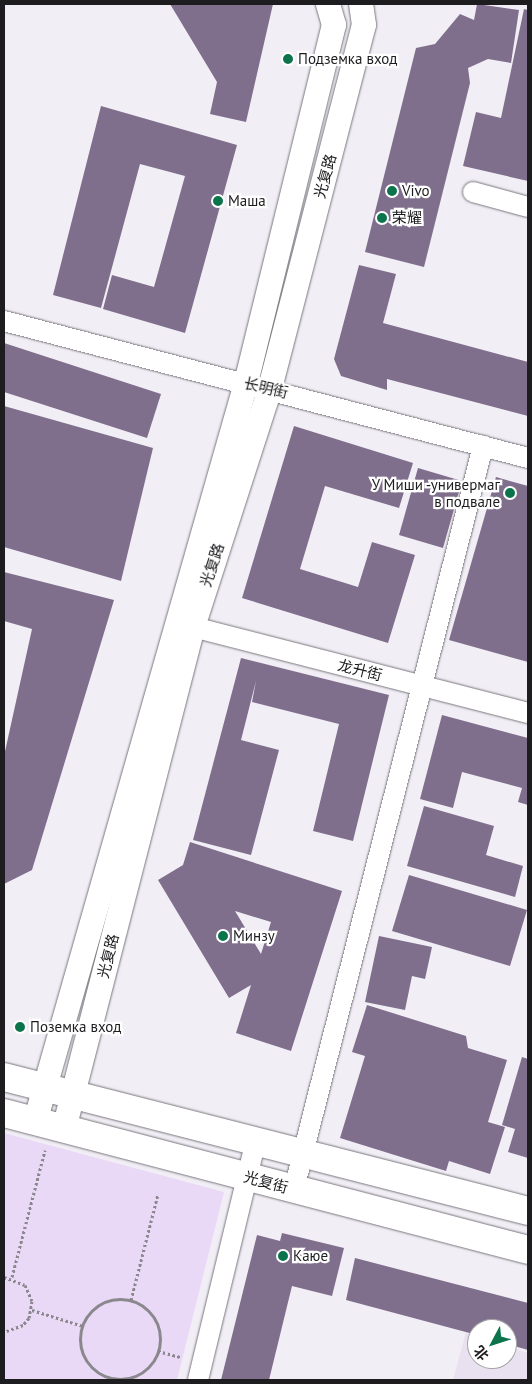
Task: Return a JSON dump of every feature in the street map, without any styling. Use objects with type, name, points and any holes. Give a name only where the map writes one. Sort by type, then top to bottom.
[{"type":"main road","points":[[4,1077],[72,1096],[256,1140],[528,1211]]},
{"type":"main road","name":"光复街","points":[[4,1114],[528,1250]]},
{"type":"street","name":"光复路","points":[[50,1125],[43,1088],[246,383],[334,25],[328,4]]},
{"type":"street","name":"光复路","points":[[50,1125],[72,1096],[193,626],[270,388],[364,25],[361,4]]},
{"type":"street","points":[[473,192],[528,207]]},
{"type":"street","name":"长明街","points":[[4,321],[270,388],[528,458]]},
{"type":"street","points":[[294,1189],[420,685],[483,446]]},
{"type":"street","name":"龙升街","points":[[193,626],[528,713]]},
{"type":"street","points":[[198,1380],[256,1140]]},
{"type":"path","points":[[12,1277],[50,1125]]},
{"type":"path","points":[[131,1300],[158,1194]]},
{"type":"path","points":[[4,1277],[12,1277],[30,1292],[32,1310],[23,1325],[4,1332]]},
{"type":"path","points":[[131,1300],[142,1306],[158,1326],[158,1351],[143,1371],[132,1377],[111,1379],[95,1370],[86,1360],[81,1347],[83,1326],[93,1310],[104,1302],[131,1300]]},
{"type":"path","points":[[32,1310],[83,1326]]},
{"type":"shaded area","points":[[4,1133],[224,1192],[177,1380],[4,1380]]},
{"type":"shaded area","points":[[466,1332],[467,1369],[517,1369],[517,1349],[528,1353],[528,1380],[453,1380]]},
{"type":"building","points":[[170,4],[273,4],[246,122],[210,114],[217,82]]},
{"type":"building","points":[[477,4],[519,10],[511,63],[488,59],[468,68],[470,83],[424,267],[365,252],[416,48],[435,44],[460,14],[474,20]]},
{"type":"building","points":[[524,9],[528,10],[528,181],[463,166],[476,112],[501,118]]},
{"type":"building","points":[[101,106],[237,145],[185,333],[103,309],[112,275],[154,287],[185,176],[140,164],[101,308],[53,295]]},
{"type":"building","points":[[359,265],[396,274],[383,323],[528,362],[528,416],[387,379],[387,390],[341,376],[334,359]]},
{"type":"building","points":[[4,343],[161,394],[147,438],[4,392]]},
{"type":"building","points":[[4,406],[153,448],[121,581],[4,547]]},
{"type":"building","points":[[294,426],[413,463],[399,508],[325,486],[300,569],[358,587],[372,542],[415,555],[388,643],[242,598]]},
{"type":"building","points":[[418,468],[462,481],[443,548],[399,535]]},
{"type":"building","points":[[496,477],[528,486],[528,662],[449,640]]},
{"type":"building","points":[[4,572],[114,600],[32,870],[4,884],[4,756],[32,629],[4,621]]},
{"type":"building","points":[[241,658],[389,695],[353,841],[313,831],[339,724],[252,702],[256,681],[241,740],[279,750],[251,855],[193,840]]},
{"type":"building","points":[[442,715],[528,738],[528,805],[518,802],[522,788],[462,772],[453,808],[420,799]]},
{"type":"building","points":[[424,806],[494,826],[486,855],[523,866],[515,897],[407,866]]},
{"type":"building","points":[[190,842],[342,891],[291,1051],[236,1033],[251,985],[229,998],[158,880],[183,865]],"holes":[[[235,911],[271,922],[261,954]]]},
{"type":"building","points":[[409,875],[527,910],[510,966],[392,931]]},
{"type":"building","points":[[379,936],[432,947],[425,979],[412,976],[405,1010],[365,1002]]},
{"type":"building","points":[[367,1005],[466,1036],[468,1048],[507,1060],[488,1122],[505,1127],[490,1174],[449,1161],[446,1171],[340,1138],[365,1056],[352,1052]]},
{"type":"building","points":[[522,1057],[528,1059],[528,1158],[508,1152],[515,1129],[502,1125]]},
{"type":"building","points":[[282,1233],[344,1248],[332,1296],[292,1286],[269,1380],[221,1380],[257,1235],[280,1241]]},
{"type":"building","points":[[355,1258],[528,1303],[528,1350],[517,1347],[517,1319],[467,1319],[467,1332],[346,1300]]},
{"type":"place","name":"Подземка вход","points":[[288,59]]},
{"type":"place","name":"Vivo","points":[[392,191]]},
{"type":"place","name":"Маша","points":[[218,201]]},
{"type":"place","name":"荣耀","points":[[382,218]]},
{"type":"place","name":"У Миши -универмаг в подвале","points":[[510,493]]},
{"type":"place","name":"Минзу","points":[[223,936]]},
{"type":"place","name":"Поземка вход","points":[[20,1027]]},
{"type":"place","name":"Каюе","points":[[283,1256]]}]
